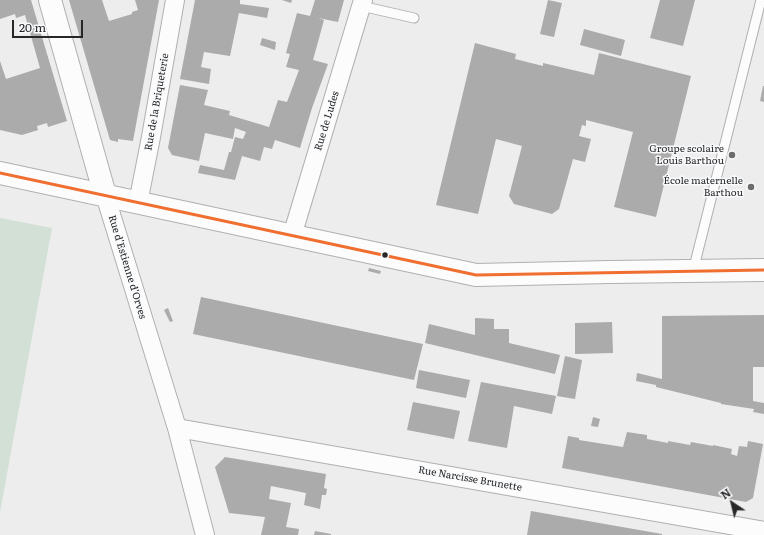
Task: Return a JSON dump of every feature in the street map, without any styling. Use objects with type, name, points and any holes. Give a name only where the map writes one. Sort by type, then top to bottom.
[{"type":"street","name":"Rue d'Estienne d'Orves","points":[[50,0],[105,195],[177,428],[205,535]]},
{"type":"street","name":"Rue de la Briqueterie","points":[[138,203],[175,0]]},
{"type":"street","name":"Rue de Ludes","points":[[292,236],[362,3]]},
{"type":"street","points":[[0,173],[476,275],[764,270]]},
{"type":"street","name":"Rue Narcisse Brunette","points":[[177,428],[763,530]]},
{"type":"lane","points":[[693,271],[761,0]]},
{"type":"lane","name":"Rue de Ludes","points":[[362,3],[414,18]]},
{"type":"shaded area","points":[[0,218],[52,228],[0,512]]},
{"type":"building","points":[[0,0],[31,0],[67,121],[48,127],[47,123],[37,126],[38,130],[22,135],[0,130],[0,61],[6,79],[40,68],[25,15],[16,18],[15,14],[0,19]]},
{"type":"building","points":[[69,0],[102,0],[109,21],[132,14],[132,12],[138,10],[135,0],[159,0],[133,141],[118,139],[118,142],[110,140]]},
{"type":"building","points":[[195,0],[240,0],[240,4],[269,8],[267,18],[239,13],[230,56],[204,52],[201,67],[211,69],[209,84],[180,79]]},
{"type":"building","points":[[282,0],[292,0],[291,3]]},
{"type":"building","points":[[315,0],[344,0],[338,22],[318,18],[324,20],[313,60],[328,64],[312,108],[300,148],[275,140],[272,149],[264,147],[260,161],[242,156],[235,180],[198,173],[200,165],[224,170],[235,137],[243,139],[246,132],[235,128],[233,139],[205,133],[199,161],[172,155],[168,148],[180,85],[208,90],[204,105],[230,111],[229,115],[269,127],[278,100],[287,102],[299,70],[286,67],[290,54],[286,53],[297,13],[310,16]]},
{"type":"building","points":[[548,0],[562,3],[554,37],[540,34]]},
{"type":"building","points":[[660,0],[695,0],[683,46],[650,38]]},
{"type":"building","points":[[584,29],[625,40],[621,56],[580,45]]},
{"type":"building","points":[[262,38],[276,42],[275,50],[260,45]]},
{"type":"building","points":[[475,43],[516,54],[515,59],[543,66],[543,63],[594,75],[599,53],[691,76],[656,217],[614,207],[633,132],[586,120],[586,126],[582,125],[579,136],[591,139],[585,162],[573,159],[559,209],[552,214],[514,204],[509,196],[522,146],[496,139],[478,214],[436,205]]},
{"type":"building","points":[[764,86],[764,102],[760,101]]},
{"type":"building","points":[[369,268],[381,271],[380,274],[368,271]]},
{"type":"building","points":[[201,297],[423,344],[414,380],[193,334]]},
{"type":"building","points":[[168,308],[173,321],[170,322],[164,310]]},
{"type":"building","points":[[764,315],[764,367],[753,367],[753,401],[764,403],[764,414],[753,412],[754,409],[721,404],[656,387],[656,385],[636,381],[637,373],[662,379],[662,316]]},
{"type":"building","points":[[475,318],[494,319],[494,329],[509,329],[509,343],[560,355],[555,374],[425,343],[429,324],[475,335]]},
{"type":"building","points":[[612,322],[613,353],[575,354],[575,323]]},
{"type":"building","points":[[565,356],[582,360],[575,399],[557,396]]},
{"type":"building","points":[[419,370],[470,380],[466,398],[416,388]]},
{"type":"building","points":[[481,382],[556,396],[552,414],[514,406],[507,448],[468,441]]},
{"type":"building","points":[[413,402],[460,411],[454,439],[407,430]]},
{"type":"building","points":[[593,417],[600,419],[598,427],[591,426]]},
{"type":"building","points":[[627,432],[647,435],[647,439],[668,443],[668,441],[690,445],[691,442],[732,449],[731,454],[737,456],[739,446],[747,447],[748,441],[763,444],[753,498],[746,502],[562,468],[568,436],[579,438],[579,440],[623,447]]},
{"type":"building","points":[[225,457],[326,474],[324,488],[327,489],[326,495],[322,495],[320,509],[304,505],[306,493],[271,486],[269,499],[291,503],[286,527],[299,529],[298,535],[261,535],[265,517],[229,513],[215,467]]},
{"type":"building","points":[[531,511],[662,534],[662,535],[527,535]]},
{"type":"building","points":[[315,531],[331,534],[331,535],[314,535]]},
{"type":"transit line","points":[[0,173],[476,275],[764,270]]},
{"type":"place","name":"Groupe scolaire Louis Barthou","points":[[732,155]]},
{"type":"place","name":"École maternelle Barthou","points":[[751,187]]}]
